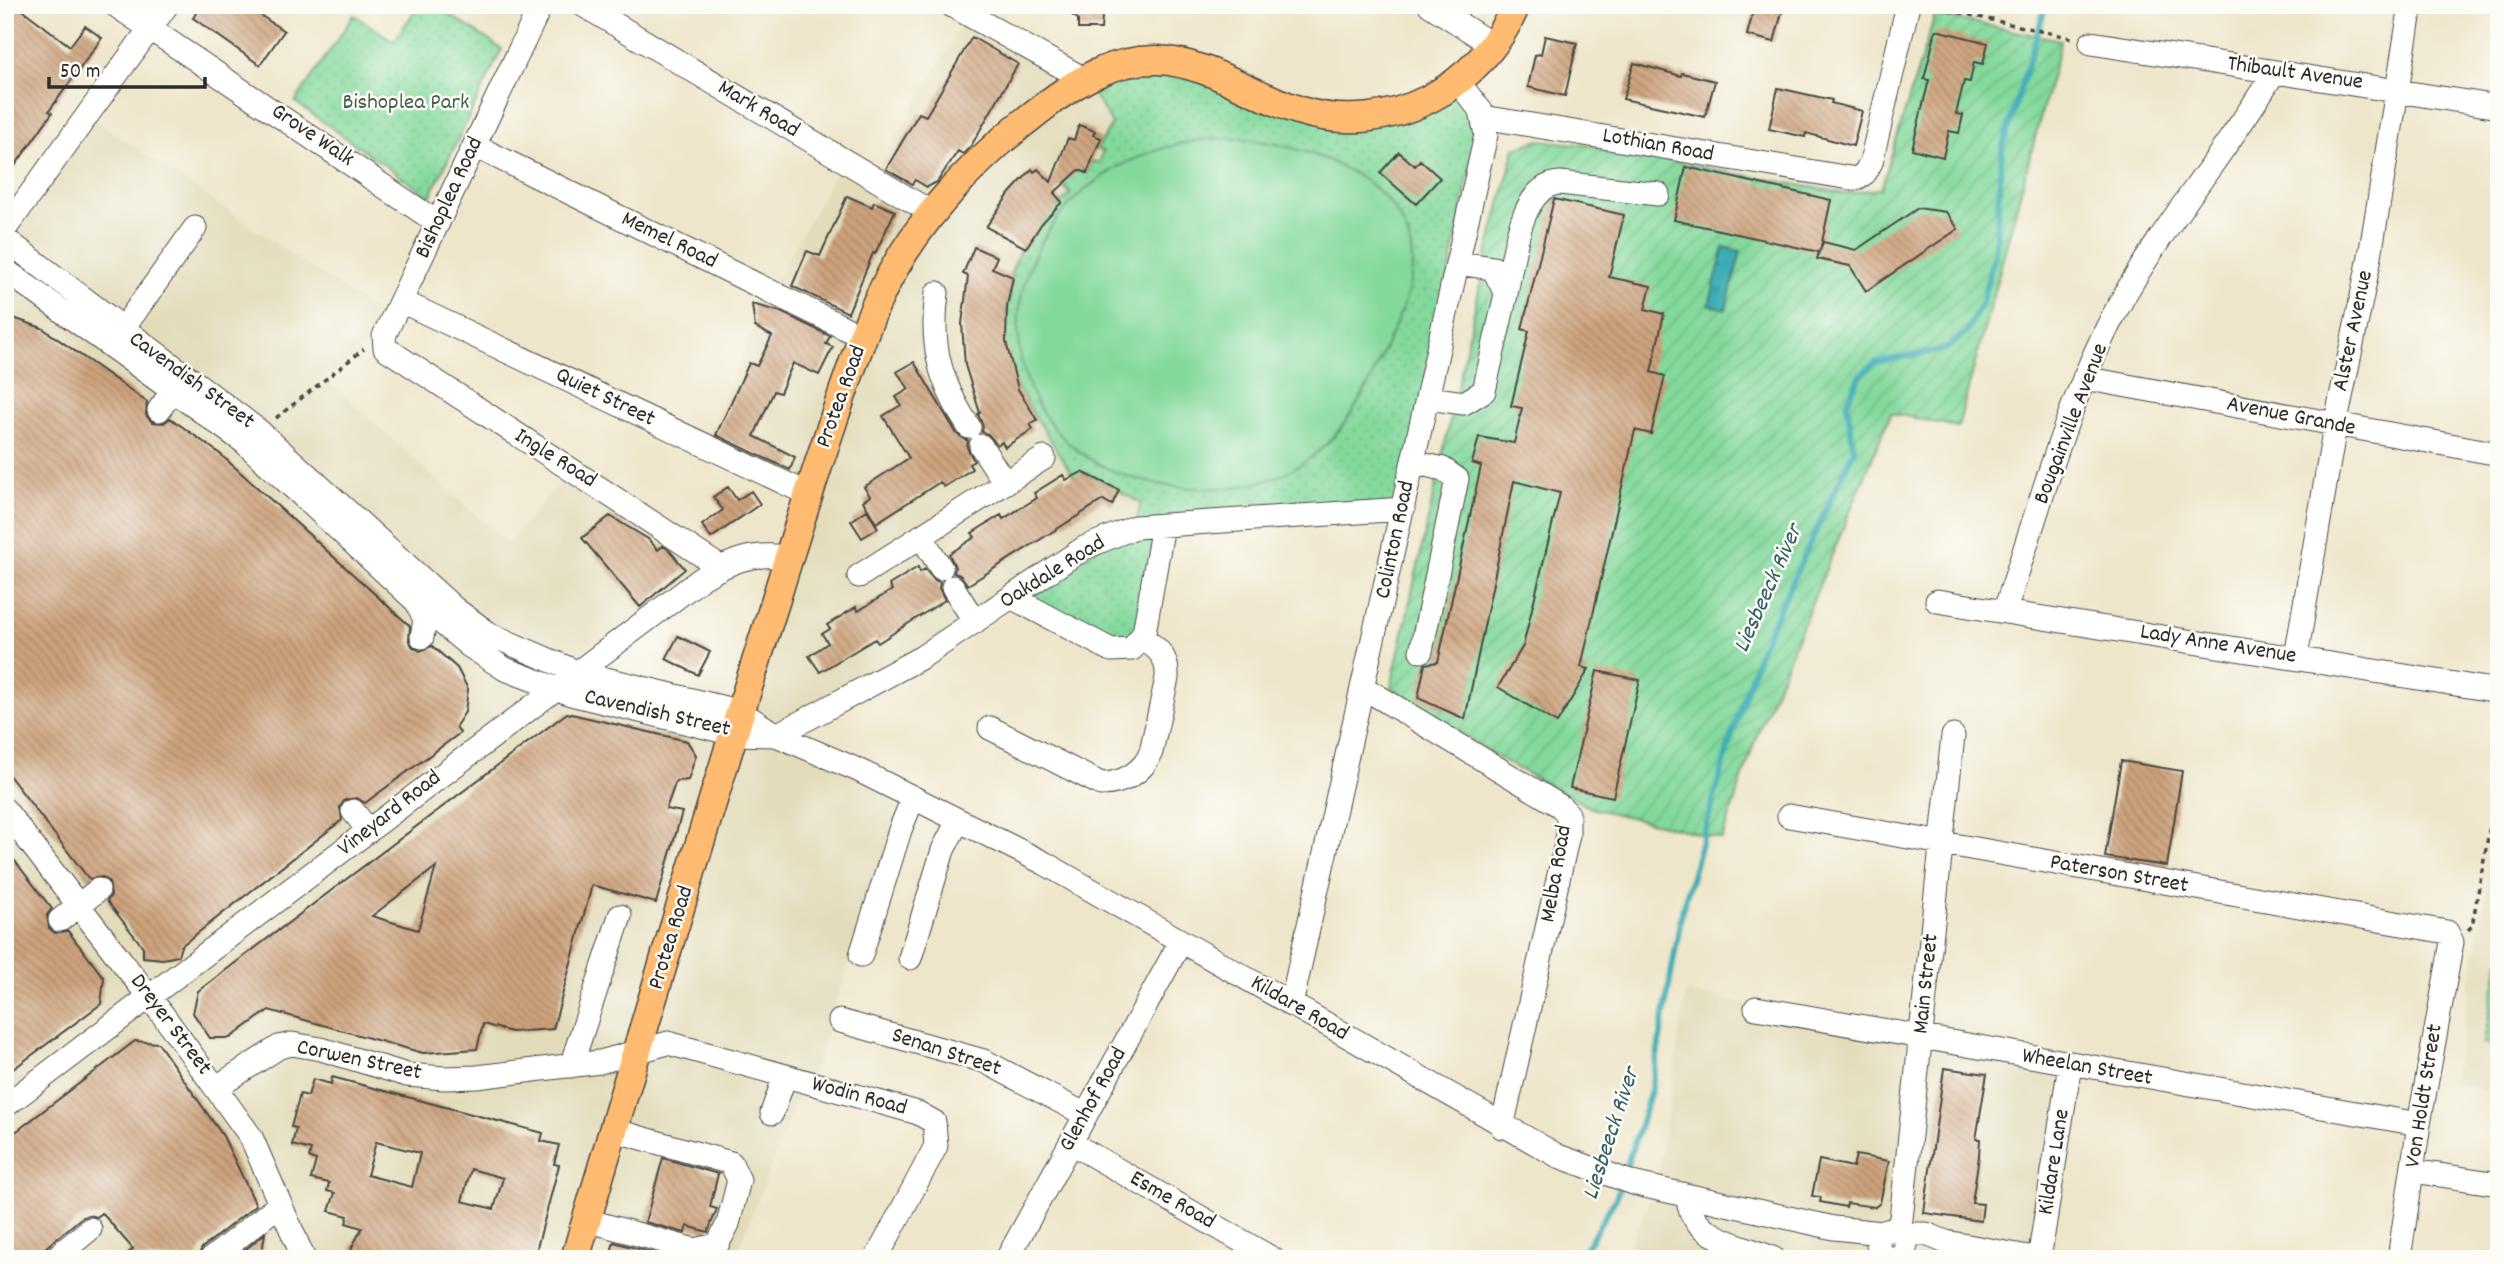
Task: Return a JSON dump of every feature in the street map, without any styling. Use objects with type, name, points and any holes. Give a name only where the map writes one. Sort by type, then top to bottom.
[{"type":"main road","name":"Protea Road","points":[[575,1259],[808,494],[863,337],[892,272],[934,214],[1006,138],[1084,79],[1126,62],[1172,61],[1198,68],[1303,112],[1345,118],[1396,112],[1432,99],[1458,82],[1494,46],[1516,5]]},
{"type":"street","name":"Grove Walk","points":[[115,5],[438,223]]},
{"type":"street","points":[[5,229],[167,5]]},
{"type":"street","name":"Bishoplea Road","points":[[389,353],[385,348],[384,336],[541,5]]},
{"type":"street","name":"Mark Road","points":[[583,5],[934,214]]},
{"type":"street","points":[[951,5],[1084,79]]},
{"type":"street","points":[[1430,5],[1494,46]]},
{"type":"street","name":"Lothian Road","points":[[1483,117],[1856,179],[1868,168],[1908,5]]},
{"type":"street","name":"Alster Avenue","points":[[2296,657],[2335,426],[2369,261],[2411,5]]},
{"type":"street","name":"Thibault Avenue","points":[[2091,43],[2499,107]]},
{"type":"street","name":"Bougainville Avenue","points":[[2005,610],[2084,378],[2118,307],[2152,250],[2230,145],[2274,72]]},
{"type":"street","points":[[1458,82],[1483,117]]},
{"type":"street","name":"Colinton Road","points":[[1291,1005],[1486,135],[1483,117]]},
{"type":"street","name":"Memel Road","points":[[475,146],[863,337]]},
{"type":"street","points":[[1427,398],[1464,403],[1484,391],[1522,223],[1533,197],[1540,189],[1560,183],[1658,194]]},
{"type":"street","points":[[132,316],[195,228]]},
{"type":"street","name":"Cavendish Street","points":[[5,239],[259,431],[455,609],[491,635],[577,672],[776,735]]},
{"type":"street","points":[[1457,263],[1493,268],[1506,294]]},
{"type":"street","name":"Cavendish Street","points":[[5,270],[244,442],[416,602],[468,645],[505,669],[554,688],[737,723]]},
{"type":"street","points":[[936,293],[935,327],[941,376],[1005,483]]},
{"type":"street","name":"Quiet Street","points":[[401,301],[808,494]]},
{"type":"street","name":"Ingle Road","points":[[389,353],[692,546],[720,567]]},
{"type":"street","name":"Avenue Grande","points":[[2084,378],[2499,454]]},
{"type":"street","points":[[159,410],[173,390]]},
{"type":"street","points":[[859,576],[1044,458]]},
{"type":"street","points":[[1413,462],[1443,469],[1457,479],[1421,651]]},
{"type":"street","name":"Oakdale Road","points":[[776,735],[884,679],[1101,539],[1135,527],[1403,509]]},
{"type":"street","points":[[1013,597],[1111,650],[1127,651],[1142,638],[1163,525]]},
{"type":"street","points":[[921,536],[975,621]]},
{"type":"street","name":"Vineyard Road","points":[[5,1106],[554,688],[720,567],[764,554],[789,558]]},
{"type":"street","name":"Lady Anne Avenue","points":[[1937,601],[2499,691]]},
{"type":"street","points":[[416,602],[425,620],[422,636]]},
{"type":"street","points":[[990,728],[1101,784],[1111,784],[1135,773],[1148,761],[1151,752],[1168,666],[1163,654],[1142,638]]},
{"type":"street","name":"Melba Road","points":[[1364,688],[1560,806],[1568,814],[1568,835],[1502,1126]]},
{"type":"street","name":"Kildare Road","points":[[776,735],[820,752],[1044,863],[1558,1156],[1636,1184],[1842,1230],[1893,1247],[1946,1242],[2039,1259]]},
{"type":"street","name":"Main Street","points":[[1893,1247],[1901,1219],[1953,736]]},
{"type":"street","points":[[861,955],[900,830],[913,798]]},
{"type":"street","name":"Dreyer Street","points":[[5,810],[217,1087],[251,1137],[304,1259]]},
{"type":"street","points":[[353,811],[369,831]]},
{"type":"street","name":"Paterson Street","points":[[1788,816],[2449,934]]},
{"type":"street","points":[[910,958],[943,850],[958,821]]},
{"type":"street","points":[[60,920],[98,890]]},
{"type":"street","points":[[571,1066],[620,916]]},
{"type":"street","name":"Von Holdt Street","points":[[2399,1259],[2419,1124],[2452,942],[2449,934]]},
{"type":"street","name":"Glenhof Road","points":[[1007,1259],[1181,941]]},
{"type":"street","name":"Wheelan Street","points":[[1756,1008],[2419,1124]]},
{"type":"street","name":"Senan Street","points":[[840,1021],[984,1061],[1086,1115]]},
{"type":"street","name":"Wodin Road","points":[[637,1052],[668,1043],[918,1113],[934,1122],[936,1146],[876,1259]]},
{"type":"street","name":"Corwen Street","points":[[217,1087],[279,1047],[292,1044],[301,1044],[407,1075],[444,1078],[477,1077],[571,1066],[637,1052]]},
{"type":"street","name":"Kildare Lane","points":[[2039,1259],[2070,1065]]},
{"type":"street","points":[[772,1113],[785,1076]]},
{"type":"street","points":[[586,1220],[695,1250],[717,1245],[728,1224],[739,1180],[731,1163],[613,1130]]},
{"type":"street","name":"Esme Road","points":[[1071,1143],[1273,1259]]},
{"type":"street","points":[[2413,1171],[2499,1184]]},
{"type":"street","points":[[1688,1196],[1688,1207],[1698,1226],[1774,1259]]},
{"type":"street","points":[[211,1259],[281,1204]]},
{"type":"street","points":[[54,1259],[90,1229]]},
{"type":"path","points":[[1926,5],[2091,43]]},
{"type":"path","points":[[273,421],[365,348]]},
{"type":"path","points":[[2449,934],[2468,931],[2472,926],[2499,776]]},
{"type":"shaded area","points":[[968,15],[1084,79],[1112,125],[1101,138],[1097,149],[1104,152],[1099,164],[1087,173],[1010,275],[1014,277],[1018,389],[1074,477],[1082,472],[1141,503],[1135,527],[777,735],[913,798],[848,967],[815,1068],[798,1095],[735,1259],[5,1259],[5,229],[89,116],[391,322],[389,353],[365,348],[325,378],[508,544],[571,469],[720,567],[555,688],[734,734],[808,495],[704,446],[770,291],[842,161],[873,177]]},
{"type":"shaded area","points":[[2499,814],[2499,1091],[2453,1083]]},
{"type":"shaded area","points":[[1686,992],[2070,1065],[2039,1259],[1623,1259],[1656,1186]]},
{"type":"green space","name":"Bishoplea Park","points":[[419,5],[435,5],[502,49],[430,197],[295,102],[354,15],[394,41]]},
{"type":"green space","points":[[1935,15],[2061,40],[1958,427],[1891,413],[1757,735],[1722,839],[1591,808],[1500,759],[1391,687],[1486,258],[1515,148],[1539,140],[1586,145],[1847,194],[1881,188]]},
{"type":"green space","points":[[1135,61],[1311,114],[1449,88],[1481,111],[1403,509],[1164,525],[1134,648],[1013,598],[1135,527],[1141,503],[1083,472],[1074,477],[1018,389],[1001,353],[1013,277],[1010,275],[1022,246],[1026,247],[1045,218],[1071,194],[1061,183],[1066,169],[1087,173],[1092,161],[1099,163],[1103,152],[1097,149],[1112,124],[1084,79]]},
{"type":"green space","points":[[1220,138],[1279,145],[1310,154],[1340,166],[1368,183],[1390,203],[1405,228],[1412,258],[1407,294],[1358,404],[1324,446],[1304,462],[1280,475],[1254,484],[1223,488],[1132,478],[1068,442],[1030,389],[1018,326],[1032,261],[1071,203],[1133,159]]},
{"type":"green space","points":[[2499,960],[2499,1046],[2484,1043]]},
{"type":"water","points":[[1724,247],[1741,251],[1726,309],[1709,305]]},
{"type":"building","points":[[5,5],[16,5],[70,46],[85,26],[102,38],[49,111],[52,113],[5,180]]},
{"type":"building","points":[[201,5],[245,5],[284,31],[260,65],[193,18]]},
{"type":"building","points":[[1056,5],[1103,5],[1101,29],[1078,29],[1078,19]]},
{"type":"building","points":[[1755,5],[1784,5],[1774,42],[1747,35]]},
{"type":"building","points":[[1936,30],[1988,43],[1983,64],[1974,62],[1970,82],[1964,81],[1956,114],[1963,115],[1959,133],[1949,131],[1943,157],[1912,149],[1929,80],[1924,79]]},
{"type":"building","points":[[1545,36],[1577,43],[1565,96],[1528,87],[1535,55],[1541,54]]},
{"type":"building","points":[[972,37],[1018,64],[971,146],[963,154],[958,151],[937,182],[927,187],[915,180],[912,184],[886,169],[919,113],[926,116]]},
{"type":"building","points":[[1634,63],[1681,76],[1682,73],[1715,81],[1705,117],[1623,99]]},
{"type":"building","points":[[1778,88],[1832,100],[1831,103],[1862,111],[1853,146],[1806,133],[1805,137],[1769,129]]},
{"type":"building","points":[[1079,125],[1095,131],[1093,135],[1101,138],[1087,173],[1079,170],[1054,193],[1062,202],[1042,223],[1026,248],[986,227],[1010,193],[1032,169],[1034,172],[1038,169],[1051,182],[1068,138],[1074,140]]},
{"type":"building","points":[[1399,152],[1415,166],[1420,160],[1440,178],[1416,204],[1380,173]]},
{"type":"building","points":[[1686,167],[1831,200],[1820,251],[1823,242],[1856,250],[1918,208],[1946,212],[1958,229],[1866,291],[1850,266],[1817,259],[1819,252],[1674,220]]},
{"type":"building","points":[[847,196],[872,207],[874,202],[895,211],[875,254],[873,253],[848,313],[792,286],[807,251],[820,256]]},
{"type":"building","points":[[1554,199],[1624,215],[1609,277],[1651,286],[1645,309],[1664,314],[1651,372],[1665,376],[1651,434],[1635,430],[1581,667],[1589,669],[1557,723],[1498,687],[1523,646],[1560,493],[1514,481],[1465,719],[1418,698],[1425,664],[1438,662],[1481,466],[1472,463],[1479,437],[1514,443],[1522,408],[1511,406],[1529,331],[1522,329]]},
{"type":"building","points":[[974,247],[997,257],[992,268],[1013,277],[1007,306],[1006,342],[1018,389],[1037,420],[1030,424],[1033,429],[1005,447],[1002,442],[997,445],[988,434],[982,432],[980,413],[965,365],[962,324],[968,276],[963,274]]},
{"type":"building","points":[[752,304],[781,312],[830,336],[826,344],[833,347],[819,375],[793,363],[780,393],[774,391],[754,436],[795,457],[790,470],[716,435],[749,363],[757,366],[772,336],[755,327]]},
{"type":"building","points":[[5,315],[42,328],[147,402],[146,415],[152,422],[164,423],[170,418],[219,453],[410,626],[409,641],[413,647],[420,651],[432,646],[457,668],[468,689],[465,712],[456,726],[460,733],[365,803],[357,798],[345,800],[340,807],[342,820],[181,946],[178,956],[163,959],[143,957],[143,947],[107,901],[111,895],[109,882],[103,877],[89,879],[5,770]]},
{"type":"building","points":[[914,362],[957,434],[968,441],[967,447],[974,461],[969,464],[972,469],[944,487],[940,482],[876,523],[863,501],[870,496],[864,487],[909,458],[883,416],[901,405],[896,397],[909,389],[897,372]]},
{"type":"building","points":[[1082,472],[1119,490],[1112,505],[1103,500],[968,585],[960,575],[954,573],[955,567],[949,554],[975,537],[972,533],[1001,515],[1003,519],[1037,498],[1034,493],[1063,475],[1066,480]]},
{"type":"building","points":[[728,487],[737,500],[751,491],[760,504],[711,538],[702,525],[723,510],[713,497]]},
{"type":"building","points":[[867,510],[878,528],[862,538],[851,521]]},
{"type":"building","points":[[610,516],[648,539],[658,550],[663,546],[685,569],[640,607],[582,538]]},
{"type":"building","points":[[918,567],[920,572],[925,569],[934,580],[940,582],[939,588],[945,600],[878,643],[875,639],[820,672],[809,656],[828,643],[822,634],[830,629],[827,625],[856,607],[858,611],[892,590],[889,585]]},
{"type":"building","points":[[678,636],[710,652],[698,675],[666,659]]},
{"type":"building","points":[[1597,671],[1640,680],[1613,797],[1570,788]]},
{"type":"building","points":[[567,713],[687,741],[696,755],[688,780],[676,781],[666,809],[682,812],[656,903],[592,885],[553,1029],[511,1032],[483,1024],[477,1049],[423,1053],[269,1010],[230,1038],[210,1038],[193,1013],[198,991]],"holes":[[[436,867],[418,930],[372,916]]]},
{"type":"building","points":[[2121,761],[2182,771],[2167,866],[2105,857]]},
{"type":"building","points":[[5,848],[52,909],[47,915],[49,928],[55,933],[68,931],[104,978],[101,1004],[5,1075]]},
{"type":"building","points":[[135,1041],[158,1043],[223,1136],[256,1205],[202,1248],[197,1259],[121,1259],[133,1249],[102,1213],[97,1217],[88,1215],[81,1218],[45,1248],[40,1259],[5,1259],[5,1140]]},
{"type":"building","points":[[1944,1068],[1987,1074],[1976,1139],[1980,1139],[1979,1156],[1972,1203],[1983,1204],[1981,1221],[1924,1213]]},
{"type":"building","points":[[332,1077],[543,1133],[541,1141],[559,1145],[554,1164],[559,1165],[534,1259],[350,1259],[352,1247],[362,1228],[346,1223],[348,1216],[329,1211],[335,1193],[327,1191],[329,1183],[311,1179],[316,1160],[309,1158],[311,1150],[292,1145],[296,1128],[291,1127],[300,1094],[308,1096],[313,1079],[331,1084]],"holes":[[[376,1142],[420,1153],[412,1187],[367,1175]],[[471,1169],[503,1178],[494,1209],[462,1201]]]},
{"type":"building","points":[[1856,1155],[1889,1161],[1880,1203],[1875,1207],[1847,1203],[1846,1207],[1820,1202],[1821,1197],[1812,1196],[1819,1160],[1853,1167]]},
{"type":"building","points":[[663,1158],[718,1174],[710,1207],[717,1209],[708,1232],[687,1226],[685,1233],[645,1222]]},
{"type":"building","points":[[265,1233],[261,1259],[234,1259]]},
{"type":"building","points":[[614,1242],[674,1259],[609,1259]]},
{"type":"waterway","name":"Liesbeeck River","points":[[1624,1174],[1651,1091],[1682,911],[1730,741],[1760,650],[1854,450],[1847,403],[1860,375],[1877,362],[1946,349],[1966,333],[1982,302],[1995,252],[2002,149],[2046,5]]},
{"type":"waterway","name":"Liesbeeck River","points":[[1579,1259],[1616,1198],[1621,1184]]}]
